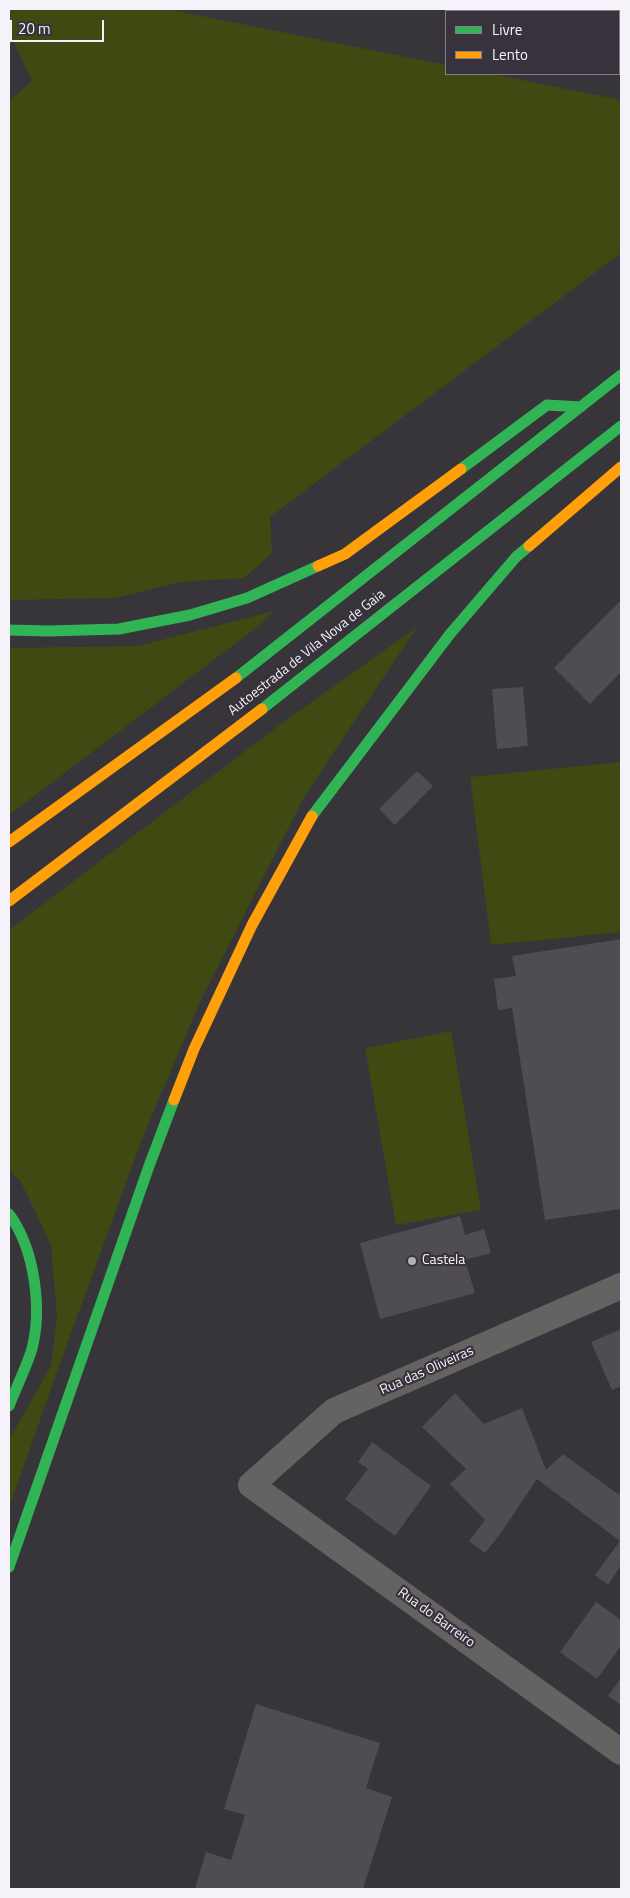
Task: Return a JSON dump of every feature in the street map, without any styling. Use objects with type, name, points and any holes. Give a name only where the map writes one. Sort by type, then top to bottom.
[{"type":"highway","name":"Autoestrada de Vila Nova de Gaia","points":[[9,842],[231,682],[621,375]]},
{"type":"highway","points":[[9,630],[119,629],[190,615],[247,598],[345,554],[547,404],[581,407]]},
{"type":"highway","name":"Autoestrada de Vila Nova de Gaia","points":[[9,901],[240,725],[621,426]]},
{"type":"highway","points":[[9,1567],[149,1166],[194,1049],[252,925],[315,811],[450,634],[516,557],[621,467]]},
{"type":"highway","points":[[9,1214],[15,1222],[32,1266],[37,1312],[30,1351],[9,1406]]},
{"type":"street","name":"Rua das Oliveiras","points":[[251,1485],[334,1411],[621,1286]]},
{"type":"street","name":"Rua do Barreiro","points":[[251,1485],[621,1752]]},
{"type":"green space","points":[[9,9],[167,9],[445,65],[445,75],[497,75],[621,100],[621,253],[270,517],[272,553],[244,578],[180,582],[116,598],[10,600],[9,101],[32,81],[9,32]]},
{"type":"green space","points":[[274,611],[260,625],[9,815],[9,648],[138,646]]},
{"type":"green space","points":[[417,627],[304,797],[200,1002],[142,1139],[9,1508],[9,1440],[51,1366],[57,1318],[51,1245],[21,1182],[9,1169],[9,930],[289,718]]},
{"type":"green space","points":[[621,762],[621,932],[491,945],[470,777]]},
{"type":"green space","points":[[451,1031],[481,1210],[396,1225],[365,1048]]},
{"type":"building","points":[[621,600],[621,672],[590,704],[554,668]]},
{"type":"building","points":[[523,687],[528,746],[497,749],[492,689]]},
{"type":"building","points":[[417,771],[433,786],[395,825],[379,809]]},
{"type":"building","points":[[621,939],[621,1209],[545,1220],[512,1008],[498,1010],[494,979],[516,976],[512,956]]},
{"type":"building","points":[[460,1216],[465,1235],[484,1229],[491,1253],[465,1260],[475,1293],[380,1319],[360,1243]]},
{"type":"building","points":[[621,1329],[621,1386],[612,1390],[591,1342]]},
{"type":"building","points":[[455,1393],[484,1424],[522,1408],[546,1470],[563,1454],[618,1494],[621,1493],[621,1565],[608,1585],[595,1575],[620,1541],[537,1479],[501,1533],[485,1553],[469,1541],[485,1520],[450,1484],[466,1469],[422,1427]]},
{"type":"building","points":[[372,1442],[431,1486],[395,1536],[345,1499],[368,1469],[358,1462]]},
{"type":"building","points":[[596,1602],[621,1620],[621,1646],[597,1679],[560,1652]]},
{"type":"building","points":[[621,1678],[621,1705],[608,1696]]},
{"type":"building","points":[[256,1704],[380,1743],[366,1788],[392,1797],[363,1889],[195,1889],[206,1852],[231,1860],[245,1815],[224,1809]]},
{"type":"traffic: fast","points":[[236,678],[621,375]]},
{"type":"traffic: fast","points":[[461,469],[547,405],[581,407]]},
{"type":"traffic: fast","points":[[262,709],[621,426]]},
{"type":"traffic: fast","points":[[312,816],[450,634],[516,557],[529,546]]},
{"type":"traffic: fast","points":[[9,630],[119,629],[190,615],[247,598],[318,566]]},
{"type":"traffic: fast","points":[[9,1567],[149,1166],[174,1100]]},
{"type":"traffic: fast","points":[[9,1214],[18,1228],[31,1262],[36,1300],[35,1336],[31,1352],[9,1406]]},
{"type":"traffic: slow","points":[[529,546],[621,467]]},
{"type":"traffic: slow","points":[[318,566],[345,554],[461,469]]},
{"type":"traffic: slow","points":[[9,842],[236,678]]},
{"type":"traffic: slow","points":[[9,901],[262,709]]},
{"type":"traffic: slow","points":[[174,1100],[194,1049],[252,925],[312,816]]},
{"type":"place","name":"Castela","points":[[412,1261]]}]
